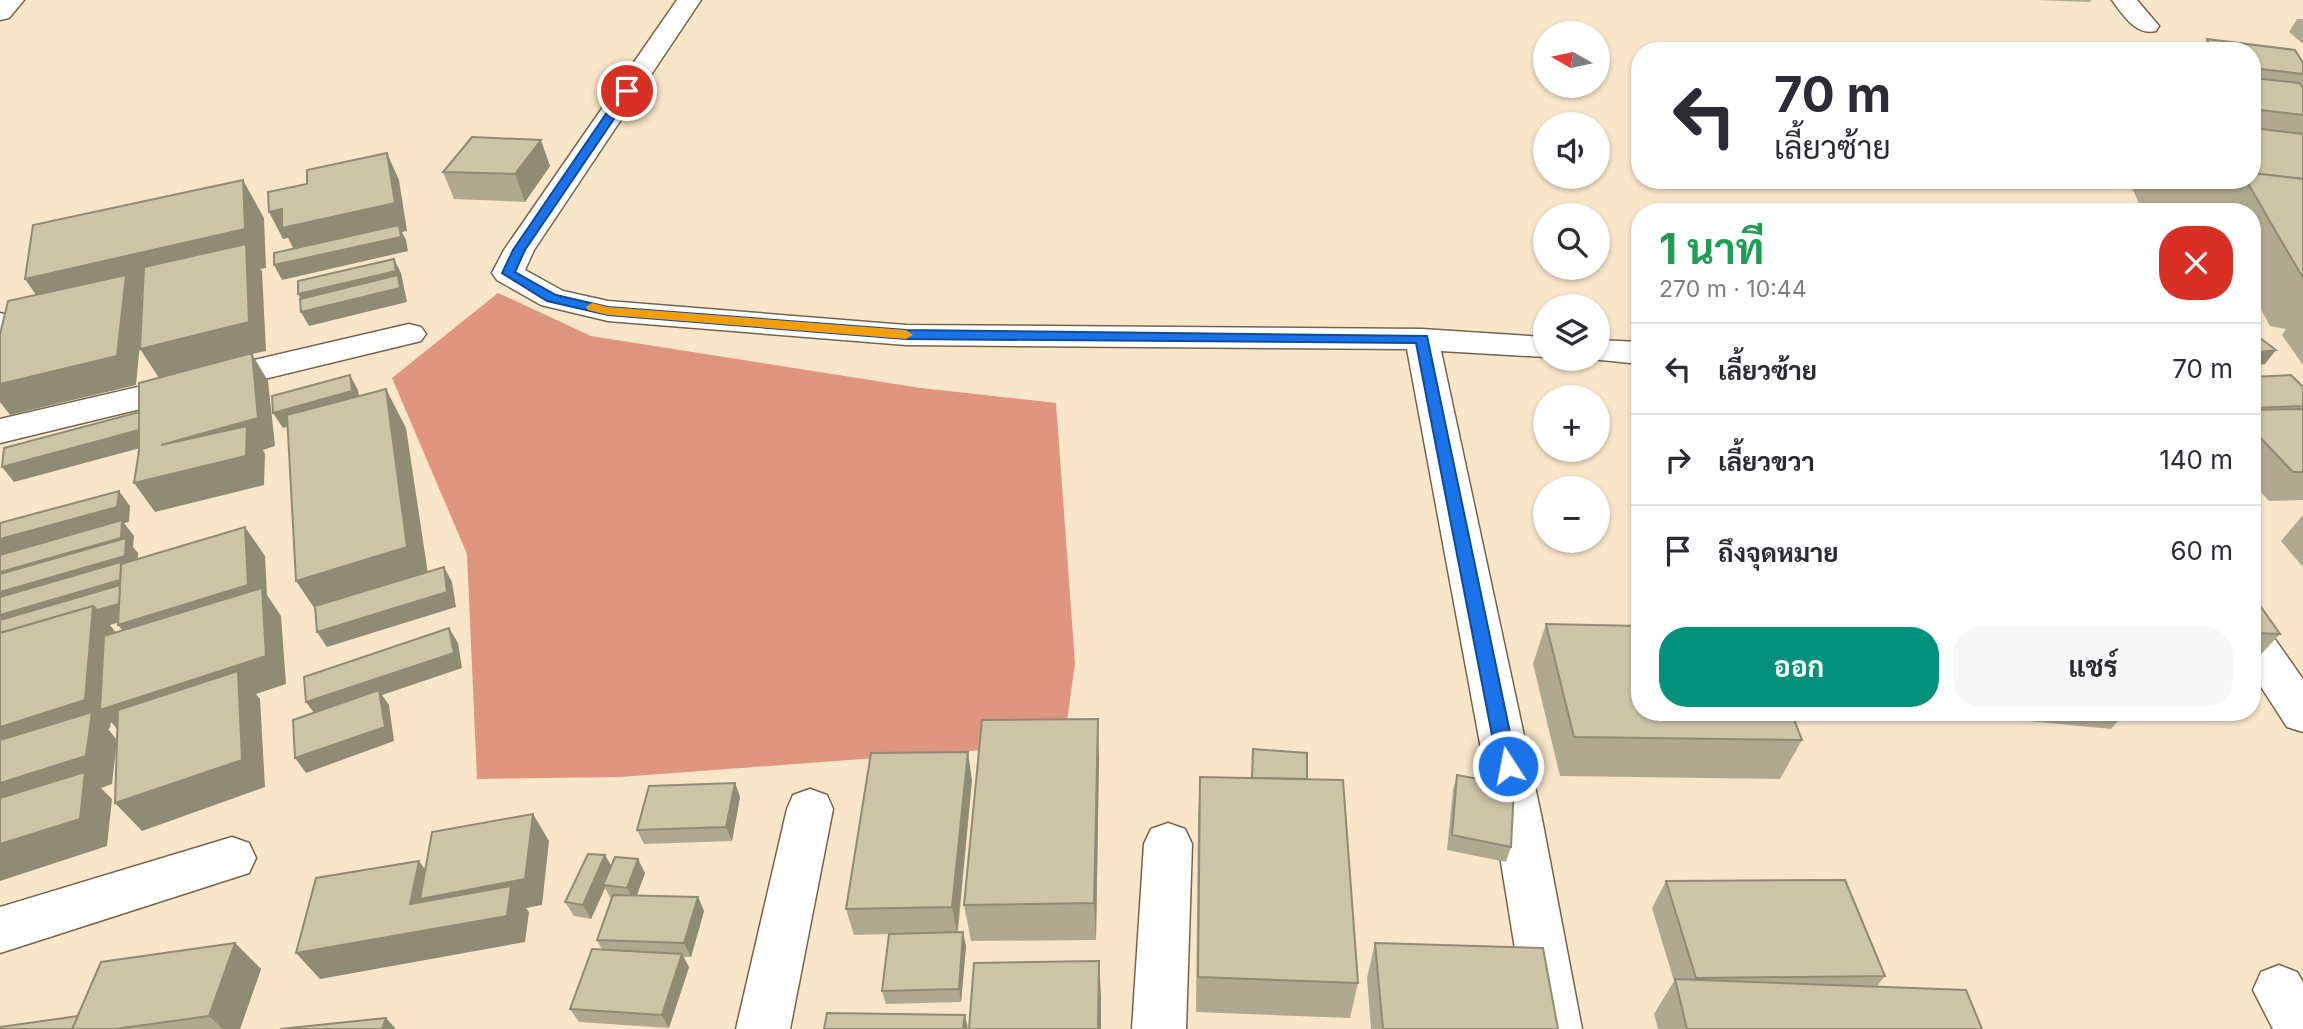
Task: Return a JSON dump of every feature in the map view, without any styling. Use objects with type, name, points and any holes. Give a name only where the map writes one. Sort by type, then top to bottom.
[{"type":"street","points":[[0,13],[12,0]]},
{"type":"street","points":[[689,0],[519,250],[508,273],[552,298],[608,311],[906,335],[1422,339],[1533,346]]},
{"type":"street","points":[[2124,0],[2147,26]]},
{"type":"street","points":[[0,431],[409,334]]},
{"type":"street","points":[[1422,339],[1518,819],[1555,1029]]},
{"type":"street","points":[[1610,351],[1631,352]]},
{"type":"street","points":[[2261,652],[2303,715]]},
{"type":"street","points":[[763,1029],[810,809]]},
{"type":"street","points":[[1159,1029],[1168,844]]},
{"type":"street","points":[[0,930],[232,858]]},
{"type":"shaded area","points":[[498,293],[591,336],[921,388],[1056,403],[1075,663],[1064,744],[621,777],[477,779],[467,554],[392,378]]},
{"type":"building","points":[[2207,39],[2231,42],[2208,42]]},
{"type":"building","points":[[2261,46],[2295,50],[2303,63],[2303,74],[2261,69]]},
{"type":"building","points":[[2261,79],[2299,83],[2303,88],[2303,115],[2261,110]]},
{"type":"building","points":[[2261,129],[2303,134],[2303,179],[2261,174]]},
{"type":"building","points":[[472,137],[541,140],[515,174],[443,172]]},
{"type":"building","points":[[387,153],[395,203],[282,228],[282,209],[269,212],[268,192],[307,184],[307,170]]},
{"type":"building","points":[[2261,174],[2303,179],[2303,278],[2261,203],[2251,189],[2261,189]]},
{"type":"building","points":[[243,180],[245,229],[25,279],[33,225]]},
{"type":"building","points":[[399,225],[401,237],[274,265],[274,253]]},
{"type":"building","points":[[246,244],[249,322],[140,349],[144,267]]},
{"type":"building","points":[[394,259],[396,271],[298,294],[298,281]]},
{"type":"building","points":[[126,275],[117,356],[0,384],[0,334],[8,301]]},
{"type":"building","points":[[398,275],[400,288],[301,312],[300,299]]},
{"type":"building","points":[[2261,339],[2276,350],[2261,352]]},
{"type":"building","points":[[252,353],[258,418],[161,445],[247,426],[246,456],[134,483],[139,451],[139,383]]},
{"type":"building","points":[[350,375],[352,391],[273,413],[272,396]]},
{"type":"building","points":[[2291,375],[2303,387],[2303,406],[2261,408],[2261,377]]},
{"type":"building","points":[[386,389],[407,547],[296,581],[287,415]]},
{"type":"building","points":[[2303,409],[2303,472],[2293,472],[2261,438],[2261,410]]},
{"type":"building","points":[[139,412],[139,430],[2,467],[4,448]]},
{"type":"building","points":[[119,491],[117,507],[0,539],[0,523]]},
{"type":"building","points":[[122,520],[121,538],[0,572],[0,555]]},
{"type":"building","points":[[245,527],[248,585],[118,625],[121,564]]},
{"type":"building","points":[[126,538],[125,556],[0,592],[0,574]]},
{"type":"building","points":[[124,561],[121,564],[120,580],[0,615],[0,597]]},
{"type":"building","points":[[444,567],[447,592],[317,632],[315,606]]},
{"type":"building","points":[[120,585],[119,604],[97,610],[93,606],[0,633],[0,620]]},
{"type":"building","points":[[262,588],[266,656],[100,710],[104,636]]},
{"type":"building","points":[[93,606],[85,700],[0,727],[0,633]]},
{"type":"building","points":[[2261,607],[2280,634],[2261,633]]},
{"type":"building","points":[[1546,624],[1631,626],[1631,721],[1795,721],[1802,740],[1574,737]]},
{"type":"building","points":[[449,628],[454,653],[306,702],[304,677]]},
{"type":"building","points":[[238,671],[242,760],[115,803],[118,710]]},
{"type":"building","points":[[379,690],[385,727],[295,758],[293,720]]},
{"type":"building","points":[[92,712],[86,756],[0,783],[0,740]]},
{"type":"building","points":[[1098,719],[1094,903],[964,905],[982,720]]},
{"type":"building","points":[[1253,749],[1307,753],[1307,779],[1252,778]]},
{"type":"building","points":[[968,752],[952,907],[846,909],[871,753]]},
{"type":"building","points":[[85,772],[80,819],[0,844],[0,798]]},
{"type":"building","points":[[1457,775],[1514,786],[1511,847],[1452,835]]},
{"type":"building","points":[[1200,777],[1343,780],[1358,983],[1198,977]]},
{"type":"building","points":[[735,783],[726,827],[637,830],[649,786]]},
{"type":"building","points":[[533,814],[525,879],[420,899],[432,832]]},
{"type":"building","points":[[588,854],[605,855],[583,905],[565,902]]},
{"type":"building","points":[[615,857],[638,859],[627,888],[603,885]]},
{"type":"building","points":[[419,861],[410,904],[511,886],[507,916],[296,953],[316,878]]},
{"type":"building","points":[[1845,880],[1885,976],[1696,978],[1666,881]]},
{"type":"building","points":[[613,895],[698,897],[684,943],[597,940]]},
{"type":"building","points":[[963,932],[959,989],[882,991],[889,934]]},
{"type":"building","points":[[235,943],[209,1016],[115,1029],[72,1029],[101,962]]},
{"type":"building","points":[[1375,943],[1543,948],[1558,1029],[1383,1029]]},
{"type":"building","points":[[592,949],[682,954],[662,1015],[570,1009]]},
{"type":"building","points":[[1099,961],[1098,1029],[969,1029],[974,963]]},
{"type":"building","points":[[1675,979],[1966,990],[1982,1029],[1687,1029]]},
{"type":"building","points":[[827,1013],[965,1015],[963,1029],[824,1029]]},
{"type":"building","points":[[78,1016],[72,1029],[0,1029],[0,1027]]},
{"type":"building","points":[[386,1018],[382,1029],[280,1029]]},
{"type":"slow traffic","points":[[592,307],[608,311],[906,335]]},
{"type":"route","points":[[627,91],[519,250],[508,273],[552,298],[608,311],[906,335],[1422,339],[1508,766]]}]
